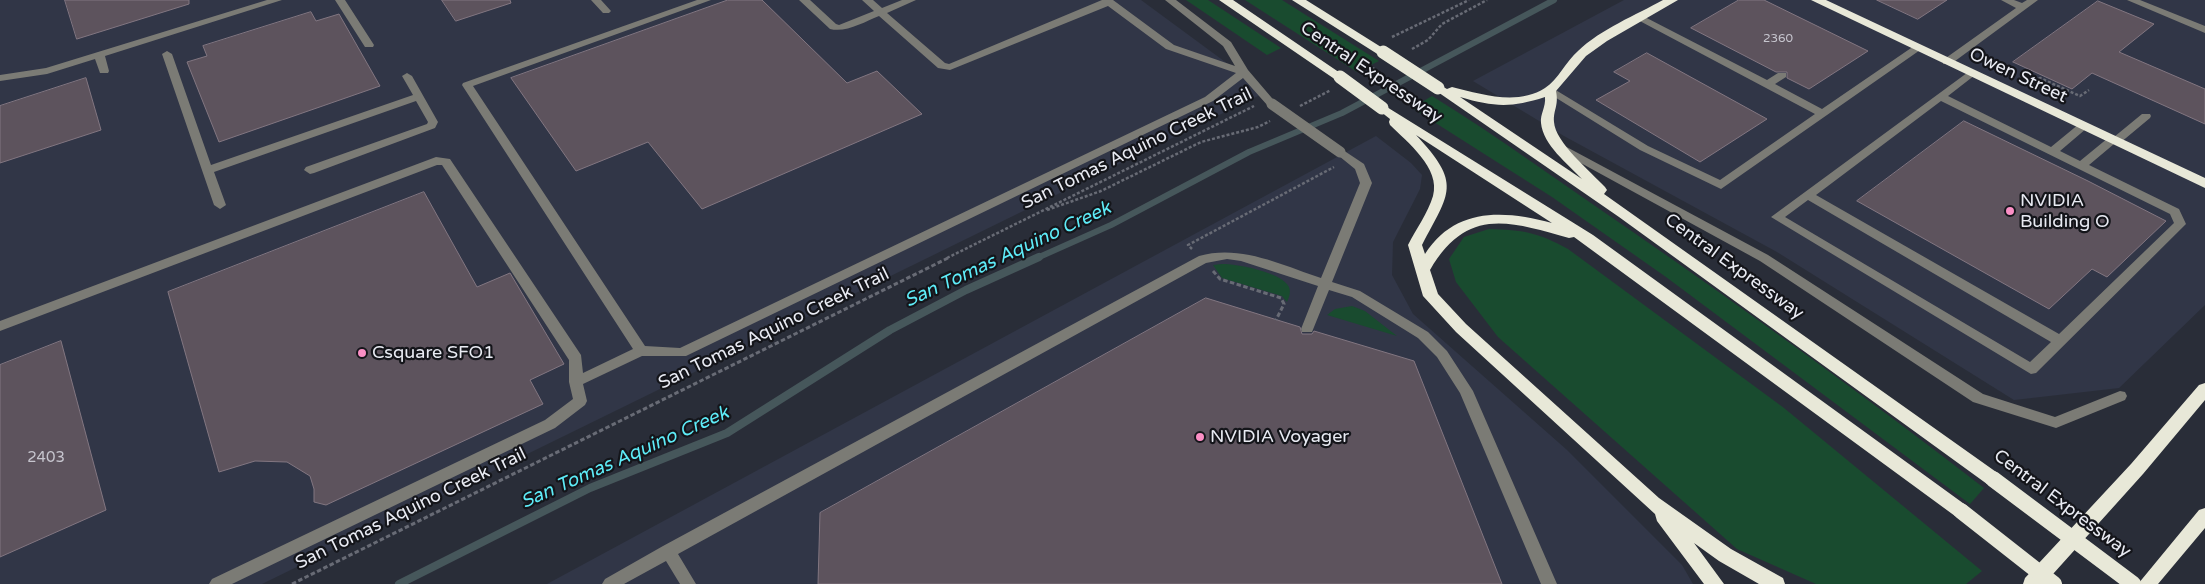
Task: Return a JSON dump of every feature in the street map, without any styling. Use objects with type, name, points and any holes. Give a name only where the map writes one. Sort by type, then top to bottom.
[{"type":"highway","name":"Central Expressway","points":[[1224,0],[1340,77],[1382,108],[1588,239],[1961,511],[2054,584]]},
{"type":"highway","name":"Central Expressway","points":[[1298,0],[1438,88],[1624,214],[1993,479],[2134,584]]},
{"type":"highway","points":[[1438,88],[1484,100],[1504,102],[1530,99],[1550,91],[1582,53],[1603,38],[1672,0]]},
{"type":"highway","name":"Owen Street","points":[[1817,0],[2205,183]]},
{"type":"highway","points":[[1550,91],[1552,104],[1548,113],[1547,123],[1551,137],[1624,214]]},
{"type":"highway","points":[[1382,108],[1436,167],[1441,179],[1441,193],[1414,246],[1432,296],[1461,328],[1653,502],[1725,555],[1776,584]]},
{"type":"highway","points":[[1422,271],[1445,237],[1460,227],[1481,221],[1504,219],[1545,224],[1588,239]]},
{"type":"highway","points":[[2032,584],[2137,469],[2205,389]]},
{"type":"highway","points":[[1653,502],[1715,584]]},
{"type":"highway","points":[[2147,584],[2205,515]]},
{"type":"street","points":[[0,78],[47,71],[277,0]]},
{"type":"street","points":[[340,0],[369,45]]},
{"type":"street","points":[[596,0],[606,11]]},
{"type":"street","points":[[641,351],[467,85],[706,0]]},
{"type":"street","points":[[804,0],[833,27],[840,28],[911,0]]},
{"type":"street","points":[[867,0],[942,66],[950,67],[1108,1],[1170,47],[1244,72]]},
{"type":"street","points":[[1170,0],[1227,44],[1244,72],[1270,102],[1341,153],[1365,167],[1366,183],[1307,329]]},
{"type":"street","points":[[2006,0],[2022,7]]},
{"type":"street","points":[[1947,62],[2033,0]]},
{"type":"street","points":[[2132,0],[2205,30]]},
{"type":"street","points":[[1639,18],[1823,114]]},
{"type":"street","points":[[1550,91],[1644,148],[1722,185],[1918,48]]},
{"type":"street","points":[[167,54],[220,205]]},
{"type":"street","points":[[99,55],[104,71]]},
{"type":"street","points":[[576,382],[641,351],[681,353],[1209,99],[1244,72]]},
{"type":"street","points":[[1940,96],[2176,212],[2180,224],[2031,369],[1777,218],[1808,196],[1940,96],[1971,73]]},
{"type":"street","points":[[1767,85],[1782,75]]},
{"type":"street","points":[[310,170],[431,126],[433,122],[407,76]]},
{"type":"street","points":[[207,170],[418,97]]},
{"type":"street","points":[[2082,165],[2146,116]]},
{"type":"street","points":[[2053,151],[2083,126]]},
{"type":"street","points":[[1561,148],[1764,258],[1978,398],[2056,424],[2120,396]]},
{"type":"street","points":[[0,326],[436,161],[446,162],[576,359],[576,382],[580,401],[550,424],[217,584]]},
{"type":"street","points":[[1808,196],[2060,341]]},
{"type":"street","points":[[610,584],[1203,259],[1227,255],[1242,257],[1356,294],[1423,335],[1442,354],[1466,391],[1549,584]]},
{"type":"street","points":[[668,551],[688,584]]},
{"type":"path","points":[[1383,52],[1391,38],[1468,0]]},
{"type":"path","points":[[2030,86],[2040,78],[2080,96],[2089,90]]},
{"type":"path","name":"San Tomas Aquino Creek Trail","points":[[292,584],[1270,102]]},
{"type":"path","points":[[1276,320],[1284,304],[1281,298],[1220,279],[1188,245],[1336,166],[1334,159],[1341,153]]},
{"type":"shaded area","points":[[0,0],[1141,0],[1266,92],[262,584],[0,584]]},
{"type":"shaded area","points":[[1624,0],[2205,0],[2205,305],[2119,388],[2014,400],[1777,252],[1564,136],[1473,81]]},
{"type":"shaded area","points":[[1376,136],[1411,163],[1422,175],[1420,189],[1393,242],[1392,275],[1413,314],[1567,450],[1682,565],[1693,584],[547,584]]},
{"type":"green space","points":[[1186,0],[1208,0],[1281,48],[1267,55]]},
{"type":"green space","points":[[1245,0],[1282,0],[1379,61],[1357,72]]},
{"type":"green space","points":[[1432,96],[1507,145],[1720,293],[1853,389],[1984,488],[1970,504],[1666,277],[1552,197],[1412,108]]},
{"type":"green space","points":[[1489,229],[1511,230],[1538,235],[1568,249],[1784,408],[1982,571],[1966,584],[1816,584],[1737,549],[1498,337],[1456,282],[1449,259],[1464,237]]},
{"type":"green space","points":[[1222,264],[1248,267],[1278,277],[1289,287],[1290,293],[1287,302],[1282,296],[1222,278],[1213,265]]},
{"type":"green space","points":[[1352,306],[1365,311],[1397,336],[1327,315],[1335,309]]},
{"type":"building","points":[[65,0],[189,0],[189,4],[77,39]]},
{"type":"building","points":[[442,0],[510,0],[511,3],[456,21]]},
{"type":"building","points":[[728,0],[762,0],[847,83],[877,71],[922,114],[702,209],[648,142],[576,171],[511,78]]},
{"type":"building","points":[[1739,0],[1764,0],[1868,51],[1809,89],[1787,78],[1787,72],[1776,72],[1691,28]]},
{"type":"building","points":[[1877,0],[1947,0],[1918,19]]},
{"type":"building","points":[[2098,1],[2154,24],[2119,52],[2205,89],[2205,124],[2092,73],[2072,89],[2013,62]]},
{"type":"building","points":[[311,12],[316,21],[339,14],[380,86],[219,142],[187,62],[207,56],[203,46]]},
{"type":"building","points":[[1647,53],[1767,119],[1700,162],[1596,100],[1630,81],[1614,72]]},
{"type":"building","points":[[86,78],[101,130],[0,163],[0,106]]},
{"type":"building","name":"NVIDIA Building O","points":[[1964,121],[2166,221],[2107,277],[2092,269],[2049,309],[1857,201]]},
{"type":"building","name":"Csquare SFO1","points":[[424,192],[477,287],[510,273],[564,364],[530,380],[543,404],[326,505],[314,502],[314,489],[310,476],[287,462],[255,461],[219,472],[168,292]]},
{"type":"building","name":"NVIDIA Voyager","points":[[1206,298],[1300,327],[1302,334],[1312,334],[1314,331],[1414,361],[1502,584],[818,584],[820,513]]},
{"type":"building","points":[[61,341],[106,510],[0,557],[0,365]]},
{"type":"waterway","name":"San Tomas Aquino Creek","points":[[1037,258],[1111,225],[1249,152],[1342,113],[1554,0]]},
{"type":"waterway","name":"San Tomas Aquino Creek","points":[[399,584],[590,488],[727,433],[890,330],[966,290],[1039,257]]},
{"type":"place","name":"NVIDIA Building O","points":[[2010,211]]},
{"type":"place","name":"Csquare SFO1","points":[[362,353]]},
{"type":"place","name":"NVIDIA Voyager","points":[[1200,437]]}]
